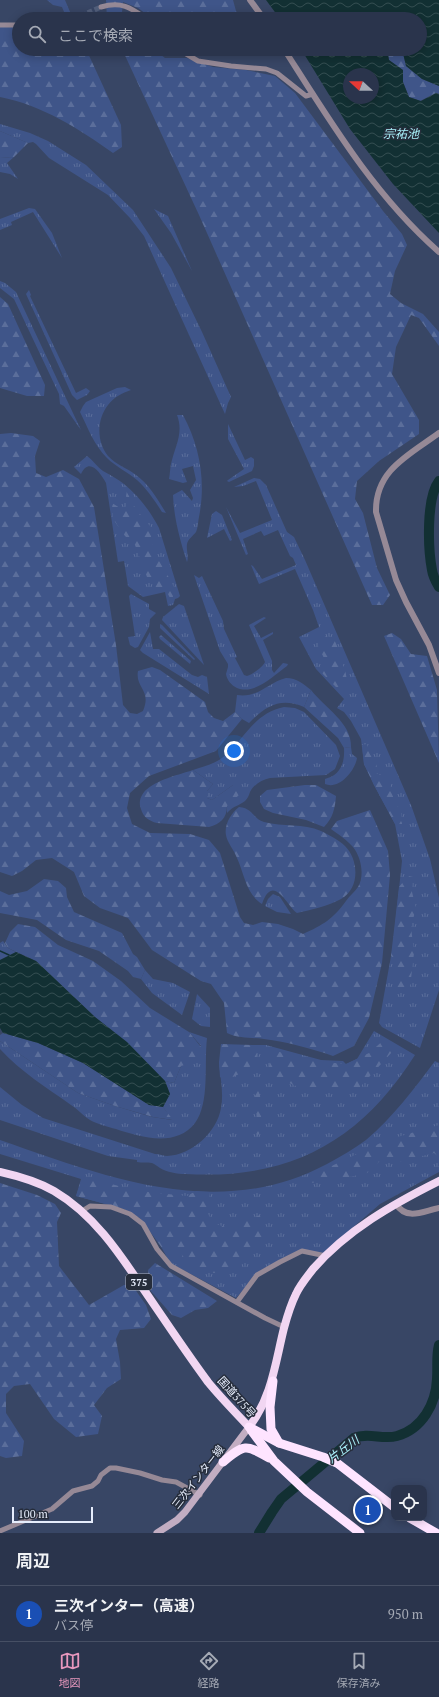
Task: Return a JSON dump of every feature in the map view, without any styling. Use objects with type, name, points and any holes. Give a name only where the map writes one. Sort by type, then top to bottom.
[{"type":"highway","name":"国道375号","points":[[0,1172],[21,1177],[54,1191],[82,1211],[110,1241],[209,1383],[249,1428],[256,1418],[273,1381],[284,1327],[296,1293],[304,1280],[326,1256],[347,1237],[396,1204],[439,1181]]},
{"type":"highway","points":[[273,1381],[270,1407],[271,1429],[279,1443]]},
{"type":"highway","points":[[249,1428],[279,1443],[337,1463],[391,1505]]},
{"type":"highway","points":[[249,1428],[274,1461],[307,1492],[360,1533]]},
{"type":"highway","points":[[223,1462],[236,1451],[244,1447],[253,1449],[274,1461]]},
{"type":"highway","points":[[413,1521],[423,1533]]},
{"type":"highway","points":[[415,1521],[436,1533]]},
{"type":"main road","name":"三次インター線","points":[[157,1533],[177,1520],[200,1495],[249,1428]]},
{"type":"street","points":[[250,0],[259,12]]},
{"type":"street","points":[[101,7],[112,4],[128,6],[137,12]]},
{"type":"street","points":[[0,25],[12,24]]},
{"type":"street","points":[[190,56],[198,61],[266,69],[278,73],[306,96],[313,94]]},
{"type":"street","points":[[289,56],[369,177],[395,208],[439,252]]},
{"type":"street","points":[[439,433],[393,467],[378,491],[376,502],[376,512],[396,580],[429,645],[439,673]]},
{"type":"street","points":[[396,1204],[400,1210],[413,1214],[439,1208]]},
{"type":"street","points":[[82,1211],[90,1206],[111,1207],[130,1214],[143,1224],[157,1249],[171,1266],[284,1327]]},
{"type":"street","points":[[237,1302],[257,1275],[280,1262],[302,1251],[326,1256]]},
{"type":"street","points":[[0,1531],[52,1509],[73,1491],[92,1486],[98,1481],[101,1475],[110,1468],[140,1473],[162,1480],[176,1482],[200,1495]]},
{"type":"green space","points":[[47,0],[65,0],[70,12],[64,12],[62,7],[53,5]]},
{"type":"green space","points":[[106,0],[233,0],[237,12],[143,12],[123,2],[122,12],[107,12]]},
{"type":"green space","points":[[0,25],[12,25],[12,56],[89,56],[121,125],[122,147],[113,153],[60,119],[31,106],[0,97]]},
{"type":"green space","points":[[125,56],[162,56],[165,58],[187,58],[213,67],[246,70],[275,76],[295,93],[383,211],[402,234],[407,245],[395,271],[390,294],[401,303],[423,314],[439,332],[439,346],[419,318],[411,315],[396,347],[392,374],[419,420],[419,434],[379,461],[357,481],[355,499],[363,513],[377,568],[390,595],[383,605],[372,605],[199,215]]},
{"type":"green space","points":[[388,56],[404,56],[406,66],[422,79],[439,86],[439,94],[436,93],[420,101],[409,97],[403,82],[403,70],[389,60]]},
{"type":"green space","points":[[0,124],[30,133],[48,141],[86,165],[133,210],[171,268],[202,332],[231,397],[225,414],[144,236],[130,218],[108,195],[49,158],[33,142],[28,143],[0,131]]},
{"type":"green space","points":[[0,131],[28,143],[14,157],[0,158]]},
{"type":"green space","points":[[14,157],[7,163],[18,179],[10,174],[0,172],[0,158]]},
{"type":"green space","points":[[29,208],[35,209],[52,233],[62,258],[33,212],[11,222],[12,225],[0,230],[0,219]]},
{"type":"green space","points":[[154,209],[168,216],[192,271],[171,233]]},
{"type":"green space","points":[[0,281],[16,292],[81,430],[64,406],[60,404],[59,394],[14,299],[0,288]]},
{"type":"green space","points":[[29,290],[30,296],[76,393],[86,388],[90,391],[87,395],[77,400],[72,395],[26,294]]},
{"type":"green space","points":[[0,297],[8,304],[45,385],[44,396],[27,396],[0,388]]},
{"type":"green space","points":[[125,387],[131,390],[121,394],[113,400],[104,411],[99,430],[101,444],[111,459],[133,473],[145,483],[153,492],[166,513],[162,512],[154,499],[137,480],[114,464],[102,453],[80,412],[86,402],[117,388]]},
{"type":"green space","points":[[177,415],[183,415],[194,439],[200,464],[202,490],[198,527],[187,544],[187,562],[178,529],[173,495],[182,490],[192,501],[193,498],[190,490],[196,480],[193,466],[182,469],[187,482],[183,483],[169,479],[171,464],[180,428]]},
{"type":"green space","points":[[228,424],[245,460],[251,457],[254,459],[252,471],[229,482],[227,481],[244,469],[228,439]]},
{"type":"green space","points":[[11,433],[33,436],[40,441],[35,456],[36,473],[46,477],[63,470],[79,479],[94,507],[116,645],[123,705],[130,713],[137,714],[143,711],[146,698],[139,681],[138,671],[152,667],[160,670],[205,702],[208,712],[214,718],[223,721],[235,712],[242,719],[216,751],[149,776],[130,793],[127,808],[132,824],[150,833],[190,834],[209,840],[220,853],[240,917],[244,923],[253,925],[262,922],[278,924],[303,934],[316,928],[332,917],[358,887],[362,872],[356,851],[351,844],[331,829],[337,821],[370,810],[388,851],[390,875],[382,963],[369,1018],[354,1046],[333,1056],[290,1044],[264,1039],[241,1037],[227,1033],[224,1003],[211,984],[201,981],[152,950],[128,918],[100,908],[84,896],[74,872],[52,858],[36,860],[22,871],[12,876],[0,872],[0,434]]},
{"type":"green space","points":[[87,456],[101,469],[119,480],[135,494],[156,522],[180,596],[175,599],[173,605],[168,606],[165,592],[143,597],[128,586],[124,561],[118,562],[106,483],[98,471],[91,466],[84,469],[81,474],[74,467]]},
{"type":"green space","points":[[254,478],[260,479],[266,485],[287,532],[294,537],[305,560],[411,805],[430,859],[439,898],[439,990],[420,1048],[382,1027],[379,1023],[393,945],[402,861],[395,824],[364,764],[361,739],[351,721],[344,712],[337,708],[344,699],[316,669],[299,637],[319,627],[295,569],[259,584],[251,565],[262,579],[296,565],[293,558],[290,556],[278,530],[264,536],[261,531],[243,539],[248,554],[246,555],[226,507],[240,533],[272,520],[256,481],[243,486],[234,487]]},
{"type":"green space","points":[[127,491],[137,512],[151,527],[151,536],[156,553],[176,591],[171,600],[167,592],[156,589],[147,577],[135,545],[125,536],[113,519],[112,503],[120,508],[125,508],[128,502],[126,496]]},
{"type":"green space","points":[[216,511],[222,515],[232,540],[230,541],[224,529],[207,538],[212,514]]},
{"type":"green space","points":[[194,575],[199,578],[202,576],[223,621],[224,629],[237,657],[235,658],[244,675],[247,676],[255,672],[265,662],[249,625],[264,617],[266,618],[254,626],[261,638],[273,632],[273,634],[263,640],[272,661],[272,670],[274,673],[283,663],[288,664],[287,666],[257,687],[244,689],[237,688],[231,684],[226,674],[228,664],[220,651]]},
{"type":"green space","points":[[131,594],[149,604],[149,609],[156,613],[150,619],[149,627],[138,647],[135,648],[130,645],[128,637],[135,636],[129,596]]},
{"type":"green space","points":[[179,604],[184,606],[204,665],[162,620],[163,617]]},
{"type":"green space","points":[[160,624],[195,659],[194,660],[160,628]]},
{"type":"green space","points":[[150,632],[153,649],[159,649],[192,675],[198,677],[202,675],[207,677],[209,694],[140,650]]},
{"type":"green space","points":[[392,633],[401,639],[411,654],[427,656],[437,690],[439,763],[384,636]]},
{"type":"green space","points":[[161,635],[191,661],[190,664],[160,639],[159,637]]},
{"type":"green space","points":[[327,636],[334,639],[340,653],[339,659],[346,674],[346,689],[342,690],[337,688],[322,673],[322,664],[325,660],[318,646],[322,638]]},
{"type":"green space","points":[[286,678],[297,680],[311,690],[304,707],[288,703],[274,705],[261,712],[249,723],[235,712],[237,695],[257,692],[279,680]]},
{"type":"green space","points":[[311,690],[347,730],[351,747],[344,748],[338,738],[304,707]]},
{"type":"green space","points":[[284,707],[295,708],[304,712],[336,745],[340,756],[335,769],[326,775],[270,778],[264,780],[254,787],[245,801],[232,808],[227,813],[227,806],[233,785],[212,800],[207,798],[207,791],[213,784],[193,770],[212,764],[222,758],[256,721],[273,710]]},
{"type":"green space","points":[[367,744],[370,754],[377,762],[376,773],[389,779],[394,801],[401,811],[402,824],[395,824],[364,764],[362,745]]},
{"type":"green space","points":[[351,747],[352,754],[357,758],[350,774],[341,782],[336,784],[325,784],[325,779],[338,772],[344,759],[344,748]]},
{"type":"green space","points":[[193,770],[213,784],[207,791],[207,798],[212,800],[233,785],[239,795],[227,806],[226,814],[222,820],[209,827],[157,823],[149,820],[141,809],[140,800],[143,793],[149,787],[158,782]]},
{"type":"green space","points":[[316,785],[336,796],[333,813],[330,820],[324,827],[306,820],[273,813],[264,809],[260,802],[260,796],[267,790]]},
{"type":"green space","points":[[239,807],[250,811],[260,821],[307,827],[321,831],[343,844],[350,852],[355,866],[352,888],[341,899],[331,904],[297,913],[280,894],[275,891],[271,891],[266,895],[262,904],[252,895],[226,835],[226,827],[229,820],[233,812]]},
{"type":"green space","points":[[408,876],[413,877],[412,892],[416,908],[411,927],[414,953],[410,987],[404,993],[394,991],[398,961],[391,956],[399,887]]},
{"type":"green space","points":[[44,879],[58,881],[66,888],[67,897],[74,912],[122,933],[133,954],[137,957],[145,970],[141,979],[133,977],[128,971],[99,951],[66,940],[37,920],[0,913],[0,891],[9,895],[27,891]]},
{"type":"green space","points":[[273,894],[280,897],[291,914],[277,912],[265,906],[268,899]]},
{"type":"green space","points":[[18,924],[35,927],[58,945],[93,961],[121,981],[150,1008],[189,1032],[201,1047],[197,1061],[181,1066],[174,1083],[165,1081],[127,1043],[95,1017],[36,961],[8,948],[5,943],[10,932]]},
{"type":"green space","points":[[3,941],[8,948],[16,952],[0,960],[0,943]]},
{"type":"green space","points":[[145,970],[153,979],[173,983],[190,992],[182,1015],[152,993],[141,979]]},
{"type":"green space","points":[[197,994],[210,1008],[210,1027],[201,1026],[192,1019]]},
{"type":"green space","points":[[374,1031],[415,1055],[394,1085],[370,1111],[346,1132],[318,1149],[289,1162],[258,1170],[223,1174],[183,1174],[172,1172],[152,1163],[137,1162],[137,1160],[108,1156],[0,1120],[0,1087],[22,1105],[43,1118],[155,1154],[167,1156],[176,1155],[194,1147],[202,1141],[219,1117],[222,1102],[222,1091],[219,1062],[238,1045],[266,1045],[321,1060],[343,1061],[346,1064],[357,1059]]},
{"type":"green space","points":[[189,1032],[207,1038],[206,1082],[203,1105],[200,1115],[187,1131],[178,1136],[168,1138],[136,1135],[90,1120],[25,1072],[0,1049],[0,1041],[78,1093],[152,1117],[172,1120],[163,1107],[170,1094],[165,1081],[174,1083],[181,1066],[201,1046]]},
{"type":"green space","points":[[3,1033],[38,1043],[83,1063],[149,1105],[163,1107],[173,1120],[153,1117],[78,1093],[0,1041],[0,1035]]},
{"type":"green space","points":[[385,1039],[394,1044],[392,1052],[359,1088],[335,1090],[296,1086],[274,1076],[269,1067],[272,1052],[276,1051],[312,1061],[346,1064],[369,1053]]},
{"type":"green space","points":[[221,1044],[252,1045],[256,1051],[257,1057],[250,1067],[238,1075],[226,1080],[220,1077],[219,1062]]},
{"type":"green space","points":[[435,1061],[439,1063],[439,1172],[380,1204],[322,1254],[303,1250],[297,1251],[261,1270],[236,1298],[170,1263],[158,1241],[140,1218],[124,1209],[76,1196],[81,1179],[0,1154],[0,1140],[81,1168],[163,1188],[204,1192],[245,1190],[286,1181],[327,1164],[357,1147],[376,1131],[394,1112]]},
{"type":"green space","points":[[255,1079],[260,1095],[262,1129],[257,1137],[257,1104],[251,1080]]},
{"type":"green space","points":[[439,1125],[439,1157],[434,1153],[398,1162],[382,1159],[367,1173],[336,1180],[310,1183],[305,1179],[387,1140]]},
{"type":"green space","points":[[82,1179],[97,1180],[133,1190],[157,1193],[187,1196],[196,1191],[210,1192],[207,1212],[213,1223],[228,1228],[260,1215],[262,1242],[246,1252],[240,1269],[214,1273],[195,1269],[183,1256],[173,1249],[162,1248],[140,1218],[124,1209],[76,1196]]},
{"type":"green space","points":[[0,1183],[37,1195],[55,1204],[61,1213],[57,1222],[59,1266],[89,1305],[124,1285],[132,1285],[146,1305],[151,1319],[144,1328],[120,1330],[116,1339],[121,1379],[107,1388],[94,1405],[102,1416],[98,1434],[76,1437],[54,1419],[30,1384],[14,1386],[6,1394],[6,1413],[24,1441],[22,1456],[6,1458],[0,1456]]},
{"type":"green space","points":[[155,1263],[217,1301],[208,1308],[195,1310],[181,1318],[172,1315],[150,1290],[148,1270]]},
{"type":"water","points":[[266,0],[439,0],[439,86],[422,79],[406,66],[404,56],[427,56],[427,12],[275,12]]},
{"type":"water","name":"宗祐池","points":[[305,56],[388,56],[389,60],[403,70],[403,82],[409,97],[421,101],[436,93],[439,94],[439,233],[393,184],[350,129]]},
{"type":"water","points":[[16,952],[36,961],[95,1017],[127,1042],[165,1081],[170,1094],[163,1107],[149,1105],[83,1063],[38,1043],[3,1033],[0,1028],[0,960]]},
{"type":"waterway","points":[[439,481],[432,499],[429,524],[432,573],[439,587]]},
{"type":"waterway","points":[[0,951],[9,955]]},
{"type":"waterway","name":"片丘川","points":[[259,1533],[281,1499],[354,1438],[360,1436],[391,1437],[406,1433],[414,1428],[426,1414],[434,1397],[437,1379],[437,1358],[439,1345]]},
{"type":"tunnel","points":[[90,12],[101,7]]},
{"type":"place","name":"三次インター（高速）","points":[[368,1510]]}]
